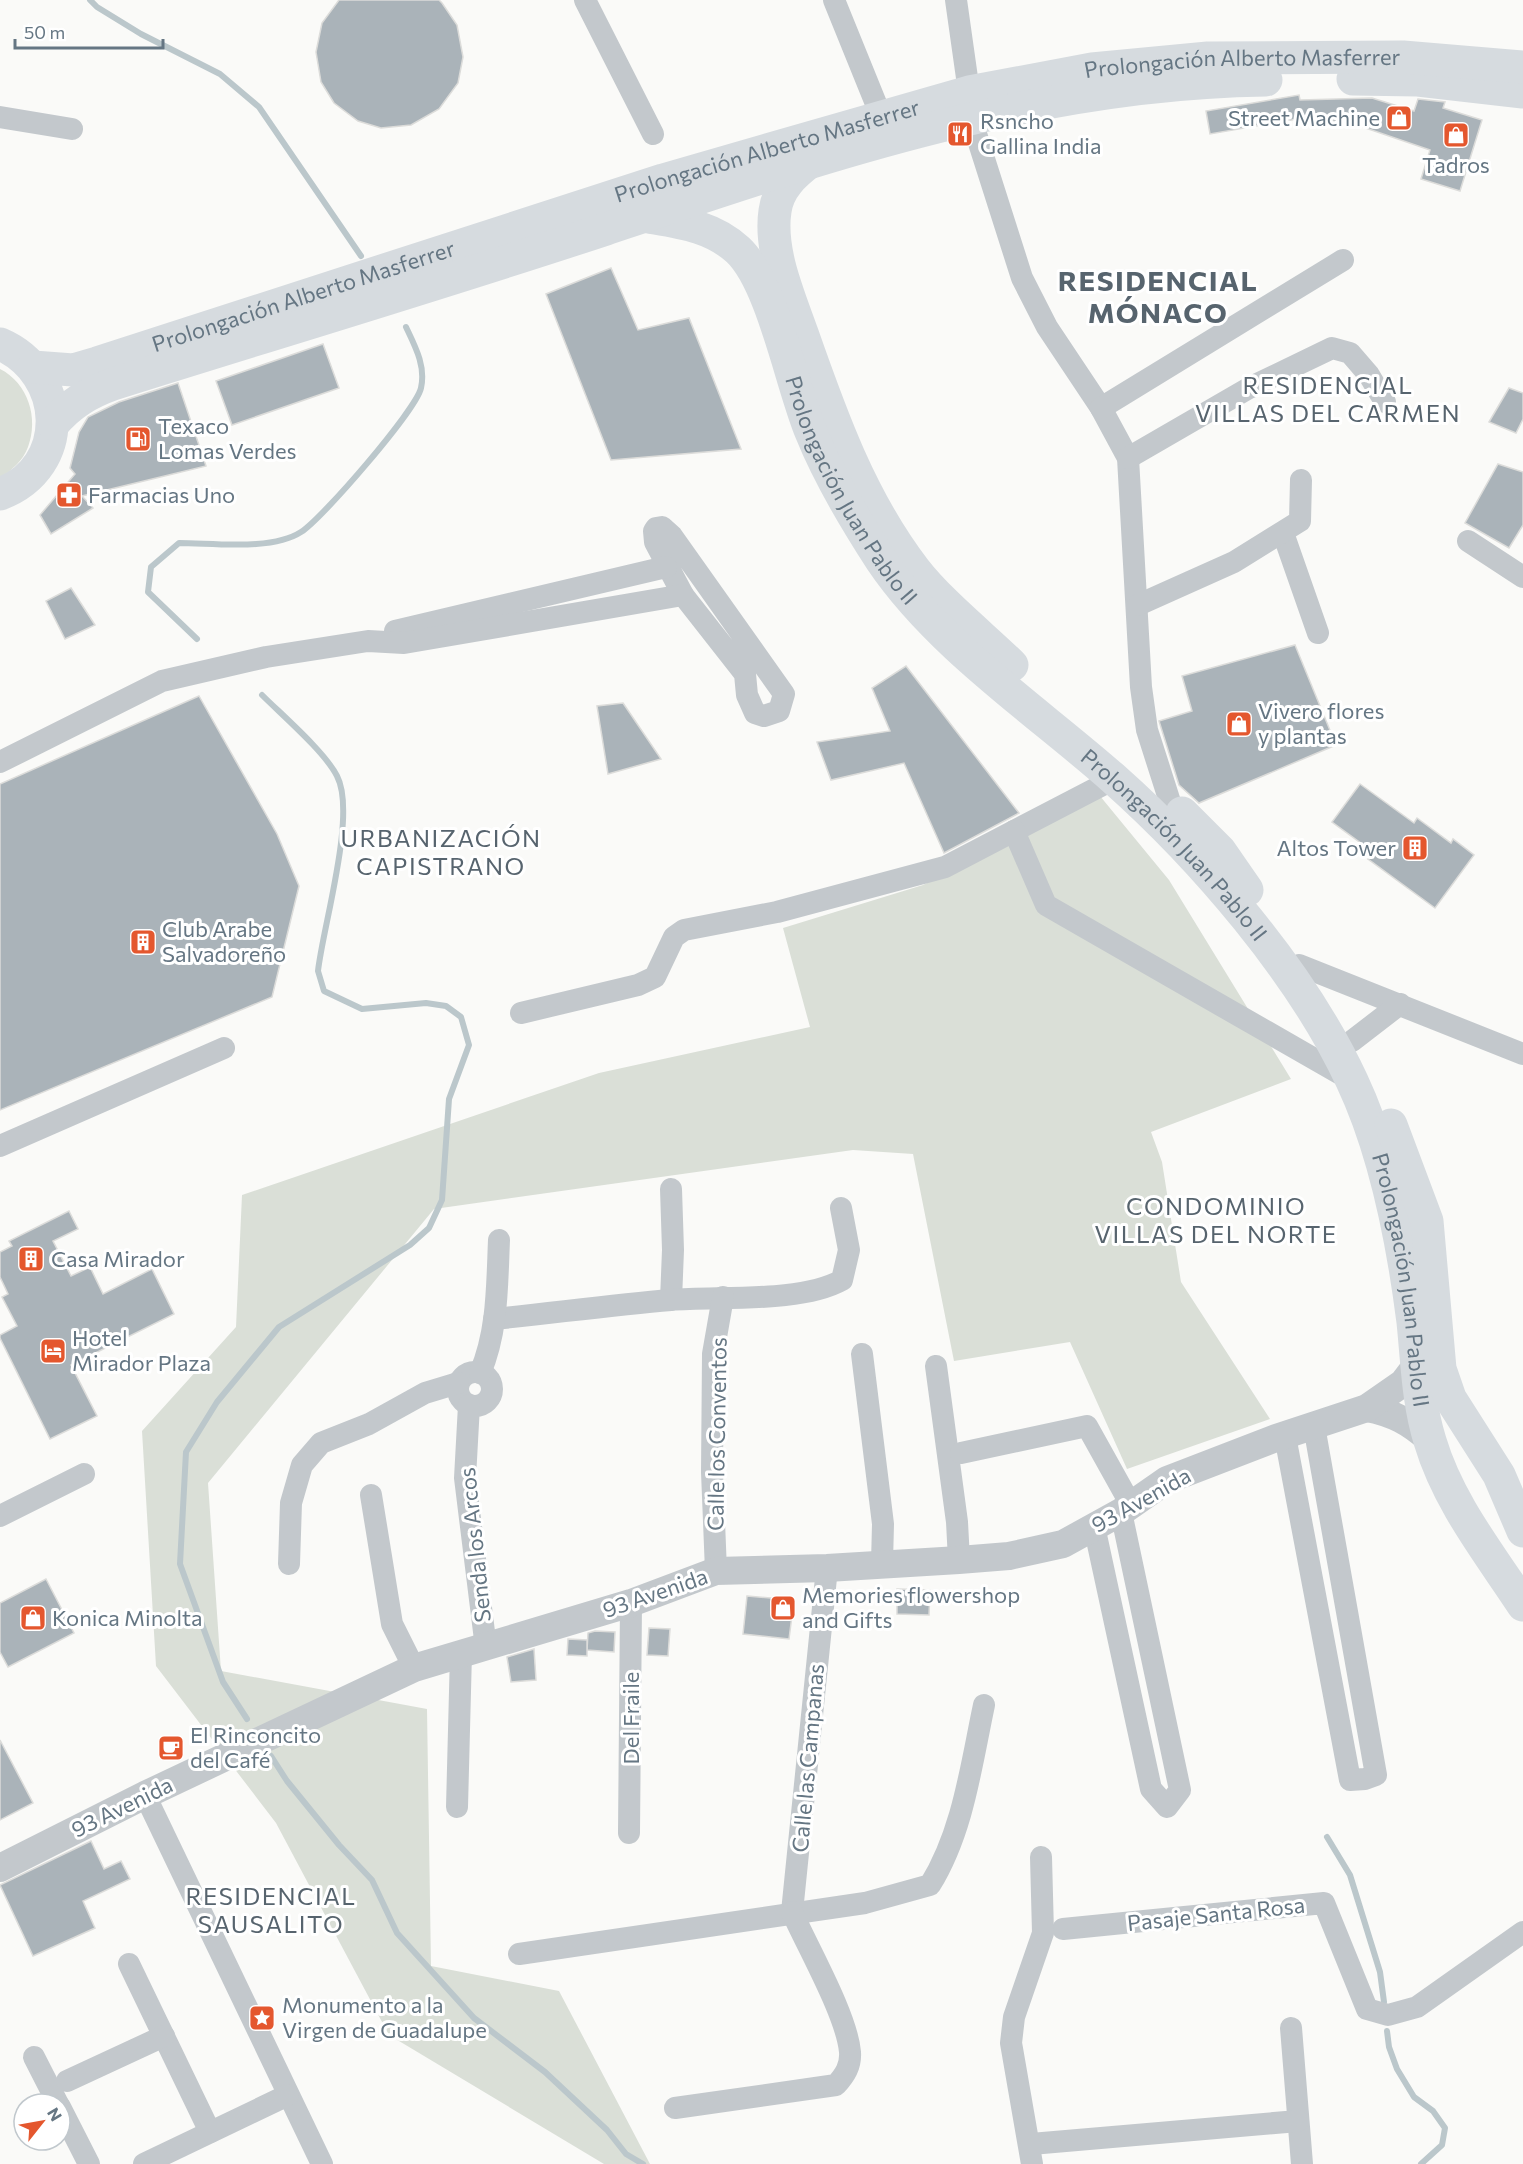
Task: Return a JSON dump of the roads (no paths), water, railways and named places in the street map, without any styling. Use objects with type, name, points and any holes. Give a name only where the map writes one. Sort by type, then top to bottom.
[{"type":"main road","name":"Prolongación Alberto Masferrer","points":[[53,424],[67,407],[90,392],[113,384],[811,161],[970,105],[1092,69],[1208,58],[1403,57],[1523,67]]},
{"type":"main road","name":"Prolongación Alberto Masferrer","points":[[33,366],[50,370],[73,370],[97,363],[663,180],[881,116],[1095,92],[1232,81],[1406,80],[1523,92]]},
{"type":"main road","points":[[811,161],[785,185],[775,208],[773,226],[779,262],[834,424],[888,532],[917,572],[1012,666],[1170,802],[1220,851],[1352,1041],[1388,1116],[1427,1221],[1440,1370],[1450,1398],[1499,1475],[1521,1525]]},
{"type":"main road","name":"Prolongación Juan Pablo II","points":[[642,216],[707,229],[727,240],[744,256],[761,282],[811,432],[835,484],[884,564],[942,632],[1114,779],[1204,867],[1271,950],[1336,1050],[1361,1102],[1400,1226],[1416,1366],[1430,1440],[1451,1495],[1523,1605]]},
{"type":"main road","points":[[0,344],[18,353],[33,366],[45,384],[51,404],[53,424],[47,449],[35,469],[21,482],[0,494]]},
{"type":"main road","points":[[1470,1524],[1470,1514],[1475,1505],[1484,1499],[1494,1497],[1504,1499],[1512,1506],[1521,1525]]},
{"type":"street","points":[[585,0],[653,134]]},
{"type":"street","points":[[834,0],[881,116]]},
{"type":"street","points":[[956,0],[970,105],[1022,278],[1047,327],[1101,408],[1128,458],[1141,687],[1147,729],[1170,802]]},
{"type":"street","points":[[0,117],[72,129]]},
{"type":"street","points":[[1101,408],[1343,260]]},
{"type":"street","points":[[1128,458],[1249,388],[1332,348],[1350,353],[1369,375],[1385,402]]},
{"type":"street","points":[[1138,605],[1234,562],[1300,521],[1301,480]]},
{"type":"street","points":[[657,528],[662,528],[672,536],[784,694],[780,711],[764,716],[755,713],[747,695],[746,674],[683,595],[666,567],[655,542],[654,531],[657,528]]},
{"type":"street","points":[[1283,533],[1318,633]]},
{"type":"street","points":[[1468,541],[1523,577]]},
{"type":"street","points":[[0,762],[162,681],[266,657],[368,641],[403,628],[666,567]]},
{"type":"street","points":[[368,641],[404,643],[683,595]]},
{"type":"street","points":[[521,1013],[638,985],[655,977],[674,937],[684,930],[777,912],[945,867],[1114,779]]},
{"type":"street","points":[[1014,831],[1046,905],[1352,1080]]},
{"type":"street","points":[[1299,965],[1523,1054]]},
{"type":"street","points":[[1352,1041],[1400,1005]]},
{"type":"street","points":[[0,1146],[224,1048]]},
{"type":"street","points":[[671,1189],[673,1250],[671,1300]]},
{"type":"street","points":[[494,1319],[671,1300],[798,1293],[828,1288],[843,1280],[849,1250],[842,1208]]},
{"type":"street","points":[[480,1373],[487,1356],[494,1319],[499,1240]]},
{"type":"street","name":"Calle los Conventos","points":[[716,1571],[712,1472],[713,1354],[723,1297]]},
{"type":"street","points":[[862,1354],[883,1524],[882,1563]]},
{"type":"street","points":[[936,1366],[957,1522],[959,1560]]},
{"type":"street","name":"93 Avenida","points":[[0,1868],[145,1795],[414,1668],[631,1603],[716,1571],[827,1568],[959,1560],[1009,1556],[1063,1544],[1126,1508],[1167,1480],[1367,1408],[1403,1383],[1416,1366]]},
{"type":"street","points":[[289,1564],[291,1503],[302,1465],[321,1443],[369,1424],[425,1393],[459,1383],[467,1373],[480,1373],[490,1381],[491,1394],[482,1404],[469,1405],[459,1396],[459,1383]]},
{"type":"street","name":"Senda los Arcos","points":[[457,1807],[473,1651],[465,1478],[469,1405]]},
{"type":"street","points":[[1367,1408],[1397,1416],[1412,1424],[1430,1440]]},
{"type":"street","points":[[961,1453],[1087,1426],[1126,1508],[1180,1790],[1167,1807],[1151,1790],[1094,1526]]},
{"type":"street","points":[[1285,1436],[1350,1780],[1365,1779],[1376,1775],[1314,1426]]},
{"type":"street","points":[[0,1516],[84,1474]]},
{"type":"street","points":[[371,1495],[392,1624],[414,1668]]},
{"type":"street","name":"Calle las Campanas","points":[[792,1912],[827,1568]]},
{"type":"street","name":"Del Fraile","points":[[628,1833],[631,1603]]},
{"type":"street","points":[[519,1954],[865,1903],[930,1885],[947,1859],[968,1783],[984,1705]]},
{"type":"street","points":[[145,1795],[322,2164]]},
{"type":"street","points":[[1041,1857],[1044,1933],[1014,2017],[1011,2043],[1031,2154],[1298,2121]]},
{"type":"street","name":"Pasaje Santa Rosa","points":[[1064,1929],[1324,1903],[1367,2008],[1388,2015],[1417,2007],[1523,1932]]},
{"type":"street","points":[[675,2108],[836,2085],[847,2073],[850,2052],[841,2018],[792,1912]]},
{"type":"street","points":[[129,1964],[210,2132]]},
{"type":"street","points":[[1291,2028],[1302,2164]]},
{"type":"street","points":[[67,2081],[164,2036]]},
{"type":"street","points":[[34,2057],[52,2092]]},
{"type":"street","points":[[144,2164],[288,2095]]},
{"type":"street","points":[[72,2131],[89,2164]]},
{"type":"waterway","points":[[90,0],[97,7],[141,34],[220,74],[259,107],[361,256]]},
{"type":"waterway","points":[[197,639],[148,592],[151,567],[179,543],[242,545],[274,542],[289,538],[312,523],[386,440],[403,418],[421,388],[422,372],[419,356],[406,327]]},
{"type":"waterway","points":[[247,1719],[223,1682],[180,1564],[186,1452],[217,1402],[279,1327],[410,1245],[429,1228],[442,1200],[449,1099],[469,1045],[461,1017],[446,1006],[426,1003],[362,1009],[324,991],[318,971],[341,843],[342,793],[337,776],[323,756],[262,695]]},
{"type":"waterway","points":[[271,1756],[287,1781],[339,1845],[372,1880],[397,1933],[474,2018],[545,2072],[607,2130],[626,2154],[643,2164]]},
{"type":"waterway","points":[[1327,1837],[1350,1875],[1380,1972],[1384,2002]]},
{"type":"waterway","points":[[1387,2031],[1389,2047],[1397,2069],[1414,2097],[1433,2111],[1445,2128],[1442,2145],[1421,2164]]},
{"type":"place","name":"Street Machine","points":[[1399,118]]},
{"type":"place","name":"Rsncho Gallina India","points":[[960,134]]},
{"type":"place","name":"Tadros","points":[[1456,135]]},
{"type":"place","name":"Texaco Lomas Verdes","points":[[138,439]]},
{"type":"place","name":"Farmacias Uno","points":[[69,495]]},
{"type":"place","name":"Vivero flores y plantas","points":[[1239,724]]},
{"type":"place","name":"Altos Tower","points":[[1415,848]]},
{"type":"place","name":"Club Arabe Salvadoreño","points":[[143,942]]},
{"type":"place","name":"Casa Mirador","points":[[31,1259]]},
{"type":"place","name":"Hotel Mirador Plaza","points":[[53,1351]]},
{"type":"place","name":"Memories flowershop and Gifts","points":[[783,1608]]},
{"type":"place","name":"Konica Minolta","points":[[33,1618]]},
{"type":"place","name":"El Rinconcito del Café","points":[[171,1748]]},
{"type":"place","name":"Monumento a la Virgen de Guadalupe","points":[[262,2018]]},
{"type":"district","name":"RESIDENCIAL MÓNACO","points":[[1158,297]]},
{"type":"district","name":"RESIDENCIAL VILLAS DEL CARMEN","points":[[1328,400]]},
{"type":"district","name":"URBANIZACIÓN CAPISTRANO","points":[[441,853]]},
{"type":"district","name":"CONDOMINIO VILLAS DEL NORTE","points":[[1216,1221]]},
{"type":"district","name":"RESIDENCIAL SAUSALITO","points":[[271,1911]]}]
